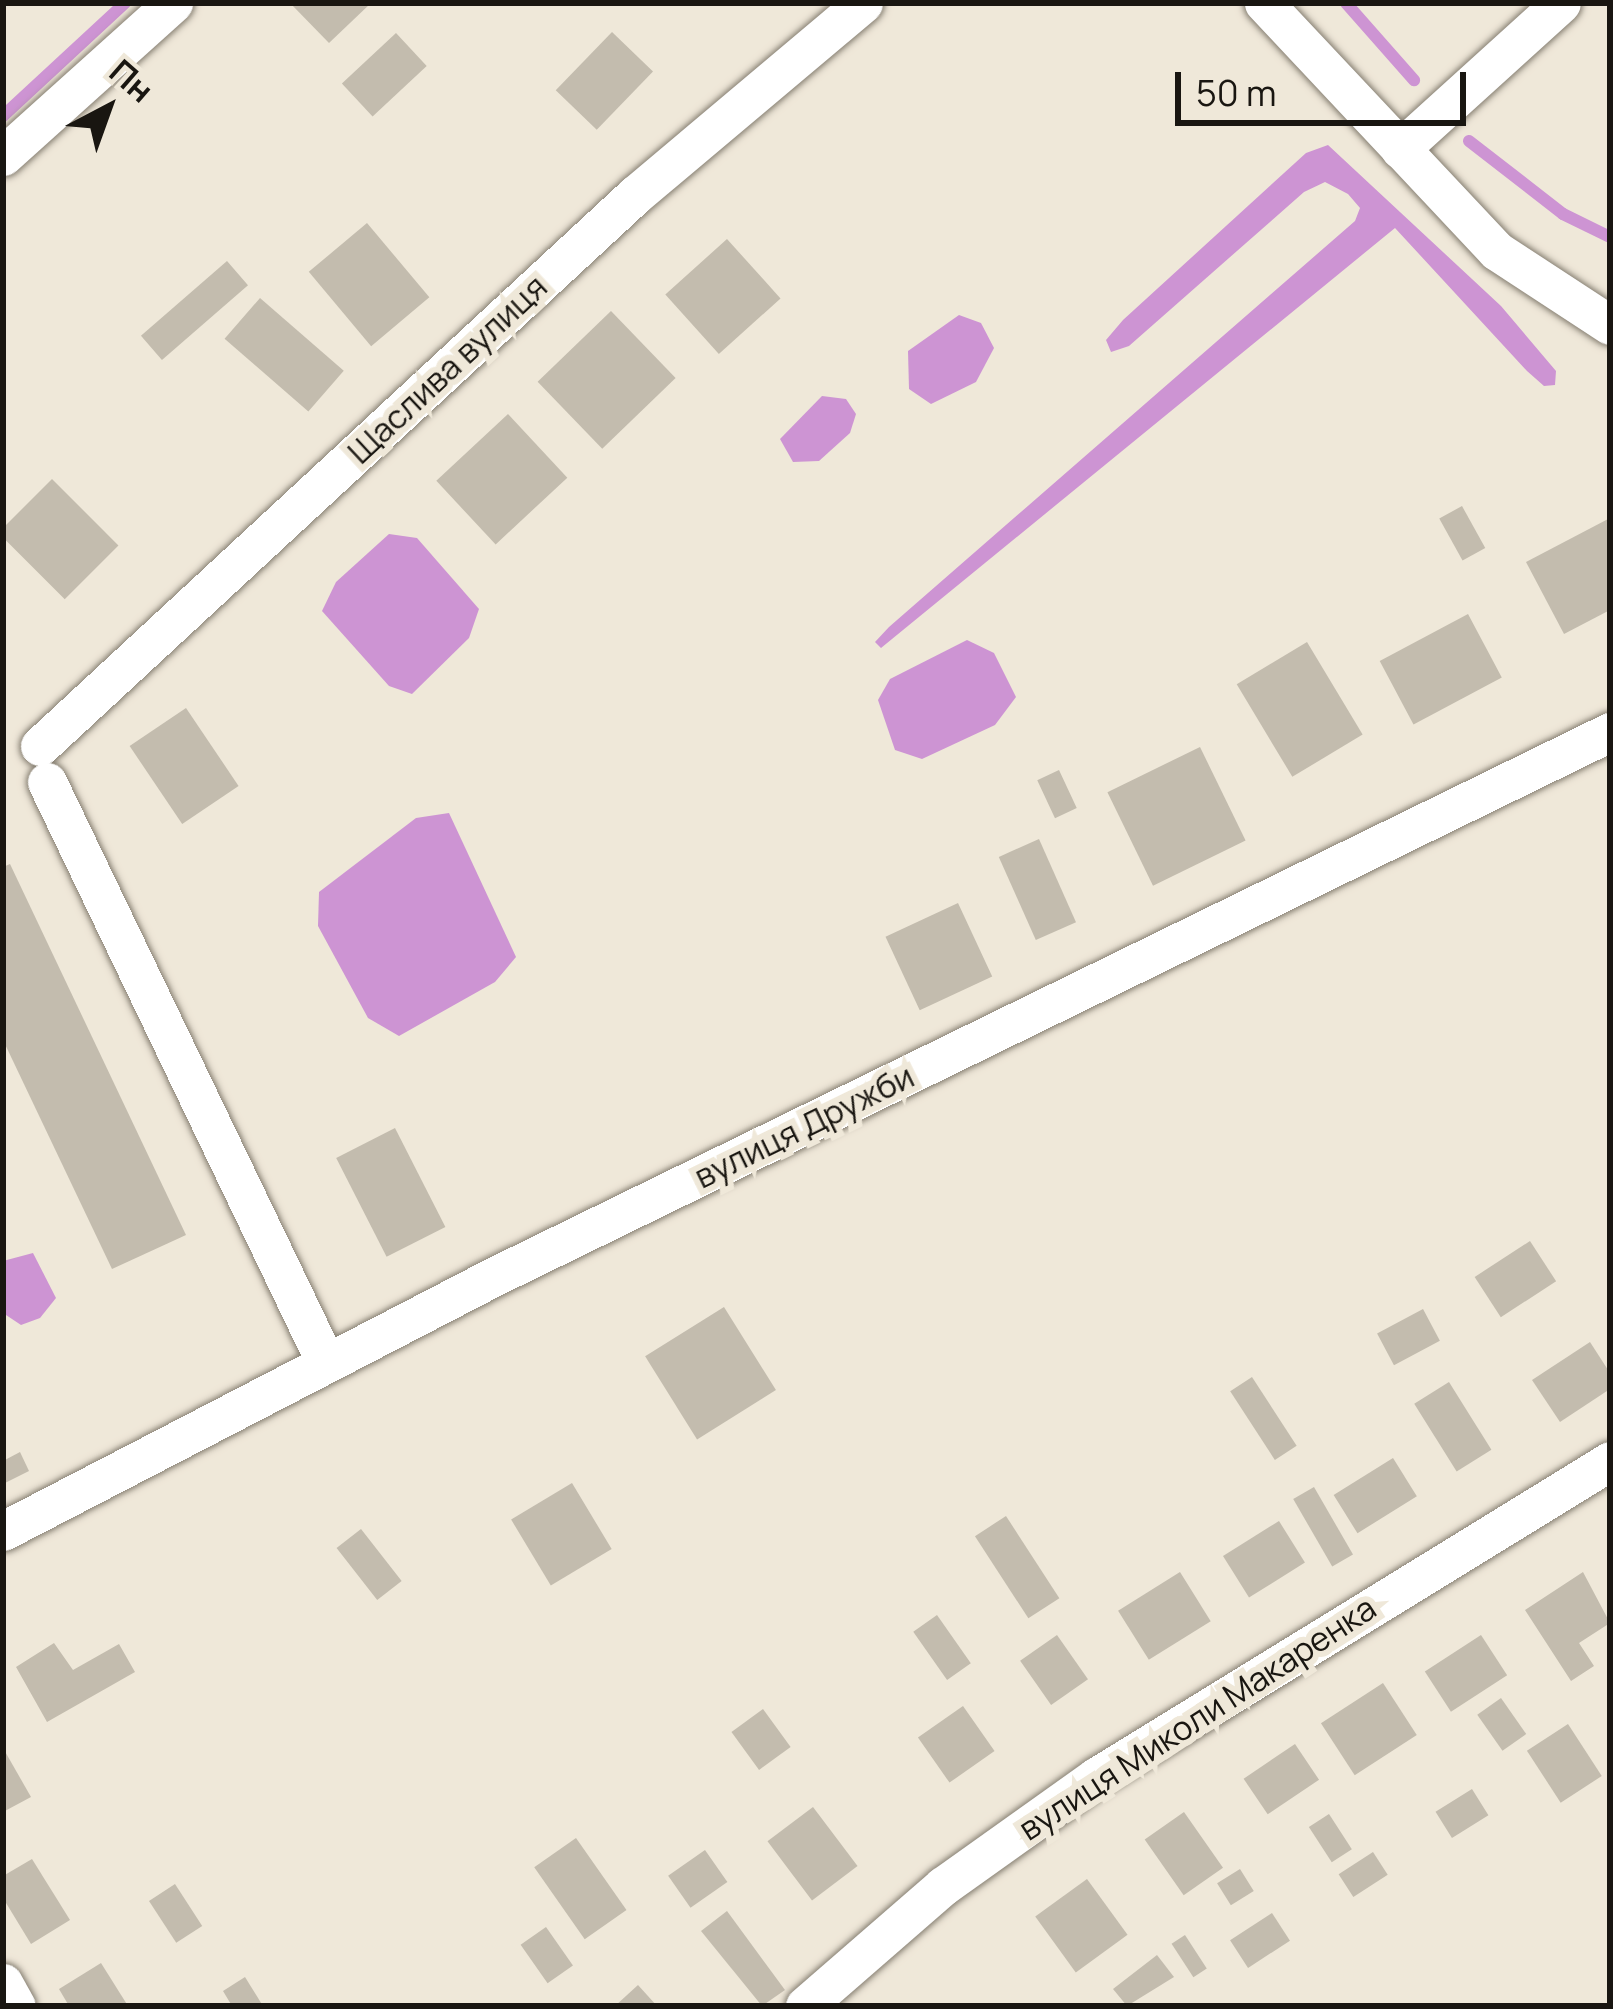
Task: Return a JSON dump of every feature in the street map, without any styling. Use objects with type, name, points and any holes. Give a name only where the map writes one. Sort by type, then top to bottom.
[{"type":"street","points":[[3,156],[173,3]]},
{"type":"street","name":"Щаслива вулиця","points":[[326,1363],[44,764],[635,195],[863,3]]},
{"type":"street","points":[[1264,3],[1497,251],[1610,325]]},
{"type":"street","points":[[1400,149],[1562,3]]},
{"type":"street","name":"вулиця Дружби","points":[[3,1531],[326,1363],[1610,732]]},
{"type":"street","name":"вулиця Миколи Макаренка","points":[[806,2006],[943,1886],[1096,1777],[1610,1460]]},
{"type":"street","points":[[3,1983],[16,2006]]},
{"type":"shaded area","points":[[1328,145],[1501,306],[1556,371],[1555,385],[1544,386],[1527,371],[1395,228],[881,648],[875,642],[889,627],[1355,221],[1360,208],[1348,194],[1325,182],[1304,192],[1129,346],[1111,352],[1106,340],[1123,320],[1306,153]]},
{"type":"shaded area","points":[[959,315],[981,323],[994,348],[976,382],[931,404],[909,389],[908,351]]},
{"type":"shaded area","points":[[822,396],[846,399],[856,414],[850,433],[819,461],[793,462],[780,439]]},
{"type":"shaded area","points":[[389,534],[417,538],[479,609],[469,638],[412,694],[389,686],[322,611],[336,582]]},
{"type":"shaded area","points":[[967,640],[994,653],[1016,697],[995,725],[922,759],[895,750],[878,700],[890,679]]},
{"type":"shaded area","points":[[449,813],[516,957],[495,982],[399,1036],[368,1018],[318,926],[319,892],[416,818]]},
{"type":"shaded area","points":[[33,1253],[56,1298],[40,1318],[21,1325],[3,1313],[3,1261]]},
{"type":"building","points":[[290,3],[371,3],[329,43]]},
{"type":"building","points":[[612,32],[653,72],[597,130],[556,90]]},
{"type":"building","points":[[396,33],[427,66],[373,116],[342,83]]},
{"type":"building","points":[[367,223],[429,297],[371,346],[309,272]]},
{"type":"building","points":[[727,239],[781,298],[719,354],[665,295]]},
{"type":"building","points":[[227,261],[248,285],[162,360],[141,336]]},
{"type":"building","points":[[260,298],[344,371],[308,412],[225,339]]},
{"type":"building","points":[[611,311],[676,378],[602,449],[538,382]]},
{"type":"building","points":[[508,414],[567,478],[496,544],[436,481]]},
{"type":"building","points":[[52,479],[118,545],[65,599],[3,537],[3,528]]},
{"type":"building","points":[[1462,506],[1485,548],[1463,561],[1439,519]]},
{"type":"building","points":[[1610,518],[1610,610],[1564,634],[1526,562]]},
{"type":"building","points":[[1468,614],[1502,678],[1414,725],[1380,661]]},
{"type":"building","points":[[1307,642],[1363,735],[1292,777],[1237,684]]},
{"type":"building","points":[[186,708],[239,786],[182,824],[130,746]]},
{"type":"building","points":[[1200,747],[1246,840],[1153,886],[1107,792]]},
{"type":"building","points":[[1059,770],[1077,808],[1055,818],[1037,780]]},
{"type":"building","points":[[1039,839],[1076,922],[1036,940],[999,857]]},
{"type":"building","points":[[10,864],[186,1235],[112,1269],[3,1040],[3,867]]},
{"type":"building","points":[[958,903],[992,976],[920,1010],[885,937]]},
{"type":"building","points":[[395,1128],[445,1227],[387,1257],[336,1158]]},
{"type":"building","points":[[1530,1241],[1556,1281],[1501,1317],[1475,1277]]},
{"type":"building","points":[[724,1307],[776,1390],[697,1439],[645,1356]]},
{"type":"building","points":[[1423,1309],[1440,1341],[1394,1365],[1377,1333]]},
{"type":"building","points":[[1590,1342],[1610,1373],[1610,1389],[1560,1422],[1532,1380]]},
{"type":"building","points":[[1252,1377],[1297,1446],[1275,1460],[1230,1391]]},
{"type":"building","points":[[1449,1382],[1491,1450],[1457,1472],[1414,1404]]},
{"type":"building","points":[[20,1452],[29,1471],[3,1484],[3,1461]]},
{"type":"building","points":[[1393,1458],[1417,1496],[1357,1533],[1334,1495]]},
{"type":"building","points":[[572,1483],[612,1549],[551,1586],[511,1520]]},
{"type":"building","points":[[1314,1487],[1353,1555],[1332,1567],[1293,1499]]},
{"type":"building","points":[[1006,1516],[1059,1598],[1028,1618],[975,1536]]},
{"type":"building","points":[[1279,1521],[1305,1563],[1249,1598],[1223,1556]]},
{"type":"building","points":[[361,1529],[402,1581],[377,1600],[337,1548]]},
{"type":"building","points":[[1180,1572],[1211,1621],[1149,1660],[1118,1611]]},
{"type":"building","points":[[1583,1572],[1610,1623],[1579,1643],[1594,1666],[1571,1681],[1525,1610]]},
{"type":"building","points":[[937,1615],[971,1663],[947,1680],[913,1632]]},
{"type":"building","points":[[1057,1635],[1088,1679],[1051,1705],[1020,1661]]},
{"type":"building","points":[[1481,1635],[1507,1675],[1451,1712],[1425,1671]]},
{"type":"building","points":[[54,1643],[73,1670],[119,1644],[135,1672],[47,1722],[16,1667]]},
{"type":"building","points":[[1383,1683],[1417,1735],[1355,1775],[1321,1723]]},
{"type":"building","points":[[1501,1698],[1526,1734],[1502,1751],[1477,1715]]},
{"type":"building","points":[[963,1706],[995,1751],[949,1783],[918,1738]]},
{"type":"building","points":[[763,1709],[791,1747],[759,1770],[731,1732]]},
{"type":"building","points":[[1568,1724],[1602,1776],[1561,1803],[1527,1751]]},
{"type":"building","points":[[1295,1744],[1319,1780],[1268,1814],[1244,1779]]},
{"type":"building","points":[[3,1748],[31,1797],[3,1812]]},
{"type":"building","points":[[1472,1789],[1488,1815],[1452,1838],[1436,1812]]},
{"type":"building","points":[[813,1807],[858,1866],[812,1900],[767,1841]]},
{"type":"building","points":[[1184,1812],[1223,1868],[1184,1895],[1145,1840]]},
{"type":"building","points":[[1329,1814],[1352,1849],[1332,1862],[1309,1827]]},
{"type":"building","points":[[576,1838],[626,1910],[585,1939],[534,1867]]},
{"type":"building","points":[[705,1850],[727,1882],[691,1908],[668,1876]]},
{"type":"building","points":[[1373,1852],[1388,1875],[1353,1897],[1339,1874]]},
{"type":"building","points":[[32,1859],[70,1920],[31,1944],[3,1898],[3,1876]]},
{"type":"building","points":[[1240,1869],[1254,1891],[1231,1905],[1217,1883]]},
{"type":"building","points":[[1087,1879],[1128,1935],[1076,1972],[1035,1917]]},
{"type":"building","points":[[175,1884],[202,1926],[176,1943],[149,1901]]},
{"type":"building","points":[[727,1911],[785,1990],[762,2006],[701,1931]]},
{"type":"building","points":[[1272,1913],[1290,1941],[1248,1968],[1230,1940]]},
{"type":"building","points":[[546,1927],[573,1966],[548,1983],[521,1945]]},
{"type":"building","points":[[1185,1935],[1207,1969],[1193,1977],[1172,1944]]},
{"type":"building","points":[[1157,1955],[1174,1977],[1127,2006],[1113,1989]]},
{"type":"building","points":[[101,1963],[128,2006],[69,2006],[59,1989]]},
{"type":"building","points":[[245,1977],[263,2006],[232,2006],[223,1991]]},
{"type":"building","points":[[638,1985],[657,2006],[615,2006]]},
{"type":"waterway","points":[[3,116],[125,3]]},
{"type":"waterway","points":[[1346,3],[1414,80]]},
{"type":"waterway","points":[[1469,141],[1563,214],[1610,237]]}]
